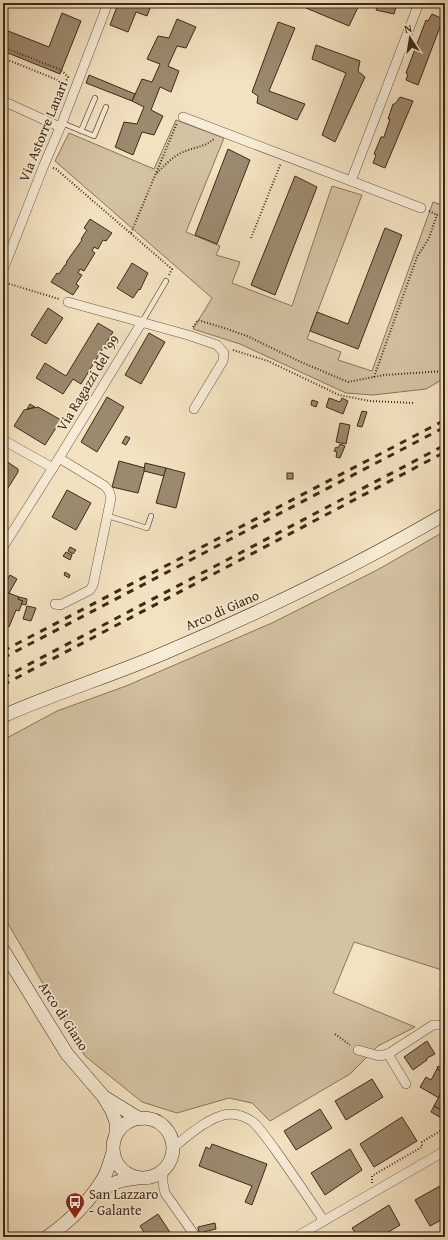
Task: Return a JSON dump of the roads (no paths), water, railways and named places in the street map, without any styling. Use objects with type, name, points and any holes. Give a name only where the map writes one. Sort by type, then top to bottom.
[{"type":"main road","name":"Arco di Giano","points":[[3,716],[168,652],[251,615],[350,566],[445,514]]},
{"type":"main road","name":"Arco di Giano","points":[[3,950],[67,1054],[103,1096],[112,1111],[116,1122],[116,1135]]},
{"type":"main road","name":"Arco di Giano","points":[[103,1096],[140,1119]]},
{"type":"main road","points":[[91,1197],[114,1182],[138,1178],[149,1178],[163,1171],[170,1160],[173,1148],[172,1140],[163,1126],[149,1119],[140,1119],[126,1123],[116,1135],[113,1143],[113,1152],[121,1169],[129,1175],[138,1178]]},
{"type":"main road","points":[[47,1237],[60,1228],[91,1197],[104,1178],[113,1152]]},
{"type":"street","name":"Via Astorre Lanari","points":[[3,270],[108,3]]},
{"type":"street","points":[[351,181],[419,3]]},
{"type":"street","points":[[3,101],[61,125]]},
{"type":"street","points":[[183,117],[421,208]]},
{"type":"street","name":"Via Ragazzi del '99","points":[[3,547],[142,322],[68,302]]},
{"type":"street","points":[[142,322],[217,345],[224,353],[223,361],[194,409]]},
{"type":"street","points":[[3,440],[53,468]]},
{"type":"street","points":[[55,604],[60,605],[90,590],[93,585],[111,498],[105,486],[59,458]]},
{"type":"street","points":[[358,1050],[379,1056],[388,1054],[433,1025],[445,1025]]},
{"type":"street","points":[[388,1054],[406,1084]]},
{"type":"street","points":[[173,1148],[198,1128],[216,1118],[228,1114],[237,1114],[247,1118],[260,1129],[324,1221]]},
{"type":"street","points":[[296,1237],[443,1152]]},
{"type":"street","points":[[163,1171],[165,1193],[196,1237]]},
{"type":"lane","points":[[81,131],[95,98]]},
{"type":"lane","points":[[61,125],[94,136],[106,107]]},
{"type":"lane","name":"Via Ragazzi del '99","points":[[142,322],[166,281]]},
{"type":"lane","points":[[108,516],[147,528],[151,516]]},
{"type":"railway","points":[[3,651],[445,420]]},
{"type":"railway","points":[[3,658],[445,427]]},
{"type":"railway","points":[[3,678],[445,445]]},
{"type":"railway","points":[[3,685],[445,452]]},
{"type":"place","name":"San Lazzaro - Galante","points":[[75,1219]]}]
